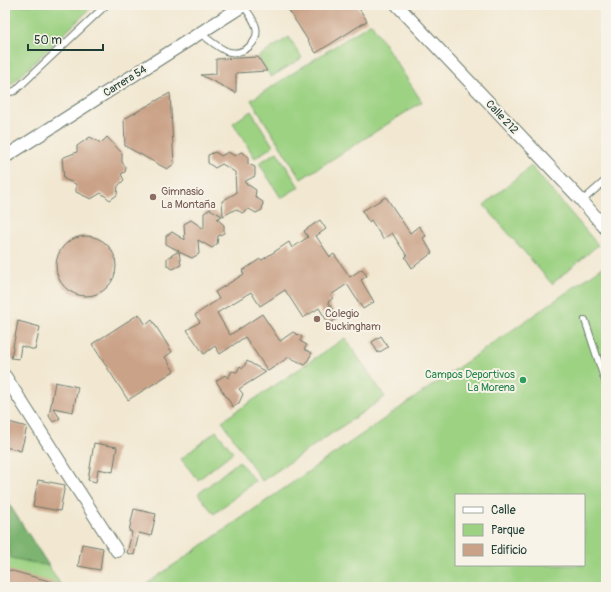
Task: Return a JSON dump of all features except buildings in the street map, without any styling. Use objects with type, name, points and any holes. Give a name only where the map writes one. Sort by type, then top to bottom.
[{"type":"street","name":"Carrera 54","points":[[5,157],[243,5]]},
{"type":"street","name":"Calle 212","points":[[397,5],[582,201],[606,229]]},
{"type":"street","points":[[5,376],[117,550]]},
{"type":"lane","points":[[5,93],[15,91],[106,5]]},
{"type":"lane","points":[[200,33],[226,51],[233,53],[247,49],[256,39],[256,25],[243,5]]},
{"type":"lane","points":[[582,201],[606,180]]},
{"type":"lane","points":[[585,320],[606,384]]},
{"type":"green space","points":[[5,5],[94,5],[11,85],[5,79]]},
{"type":"green space","points":[[371,23],[422,102],[301,179],[251,100]]},
{"type":"green space","points":[[289,37],[302,58],[271,77],[258,57]]},
{"type":"green space","points":[[251,111],[273,146],[255,158],[233,123]]},
{"type":"green space","points":[[277,152],[299,187],[281,198],[259,163]]},
{"type":"green space","points":[[531,166],[598,245],[552,284],[484,205]]},
{"type":"green space","name":"Campos Deportivos La Morena","points":[[606,265],[606,587],[142,587]]},
{"type":"green space","points":[[345,338],[385,397],[262,481],[222,421]]},
{"type":"green space","points":[[216,431],[233,452],[198,480],[181,459]]},
{"type":"green space","points":[[239,461],[255,481],[214,514],[198,494]]},
{"type":"green space","points":[[5,498],[62,587],[5,587]]},
{"type":"green space","points":[[5,498],[49,566],[11,558],[5,533]]},
{"type":"place","name":"Gimnasio La Montaña","points":[[153,197]]},
{"type":"place","name":"Colegio Buckingham","points":[[317,319]]},
{"type":"place","name":"Campos Deportivos La Morena","points":[[523,380]]}]
